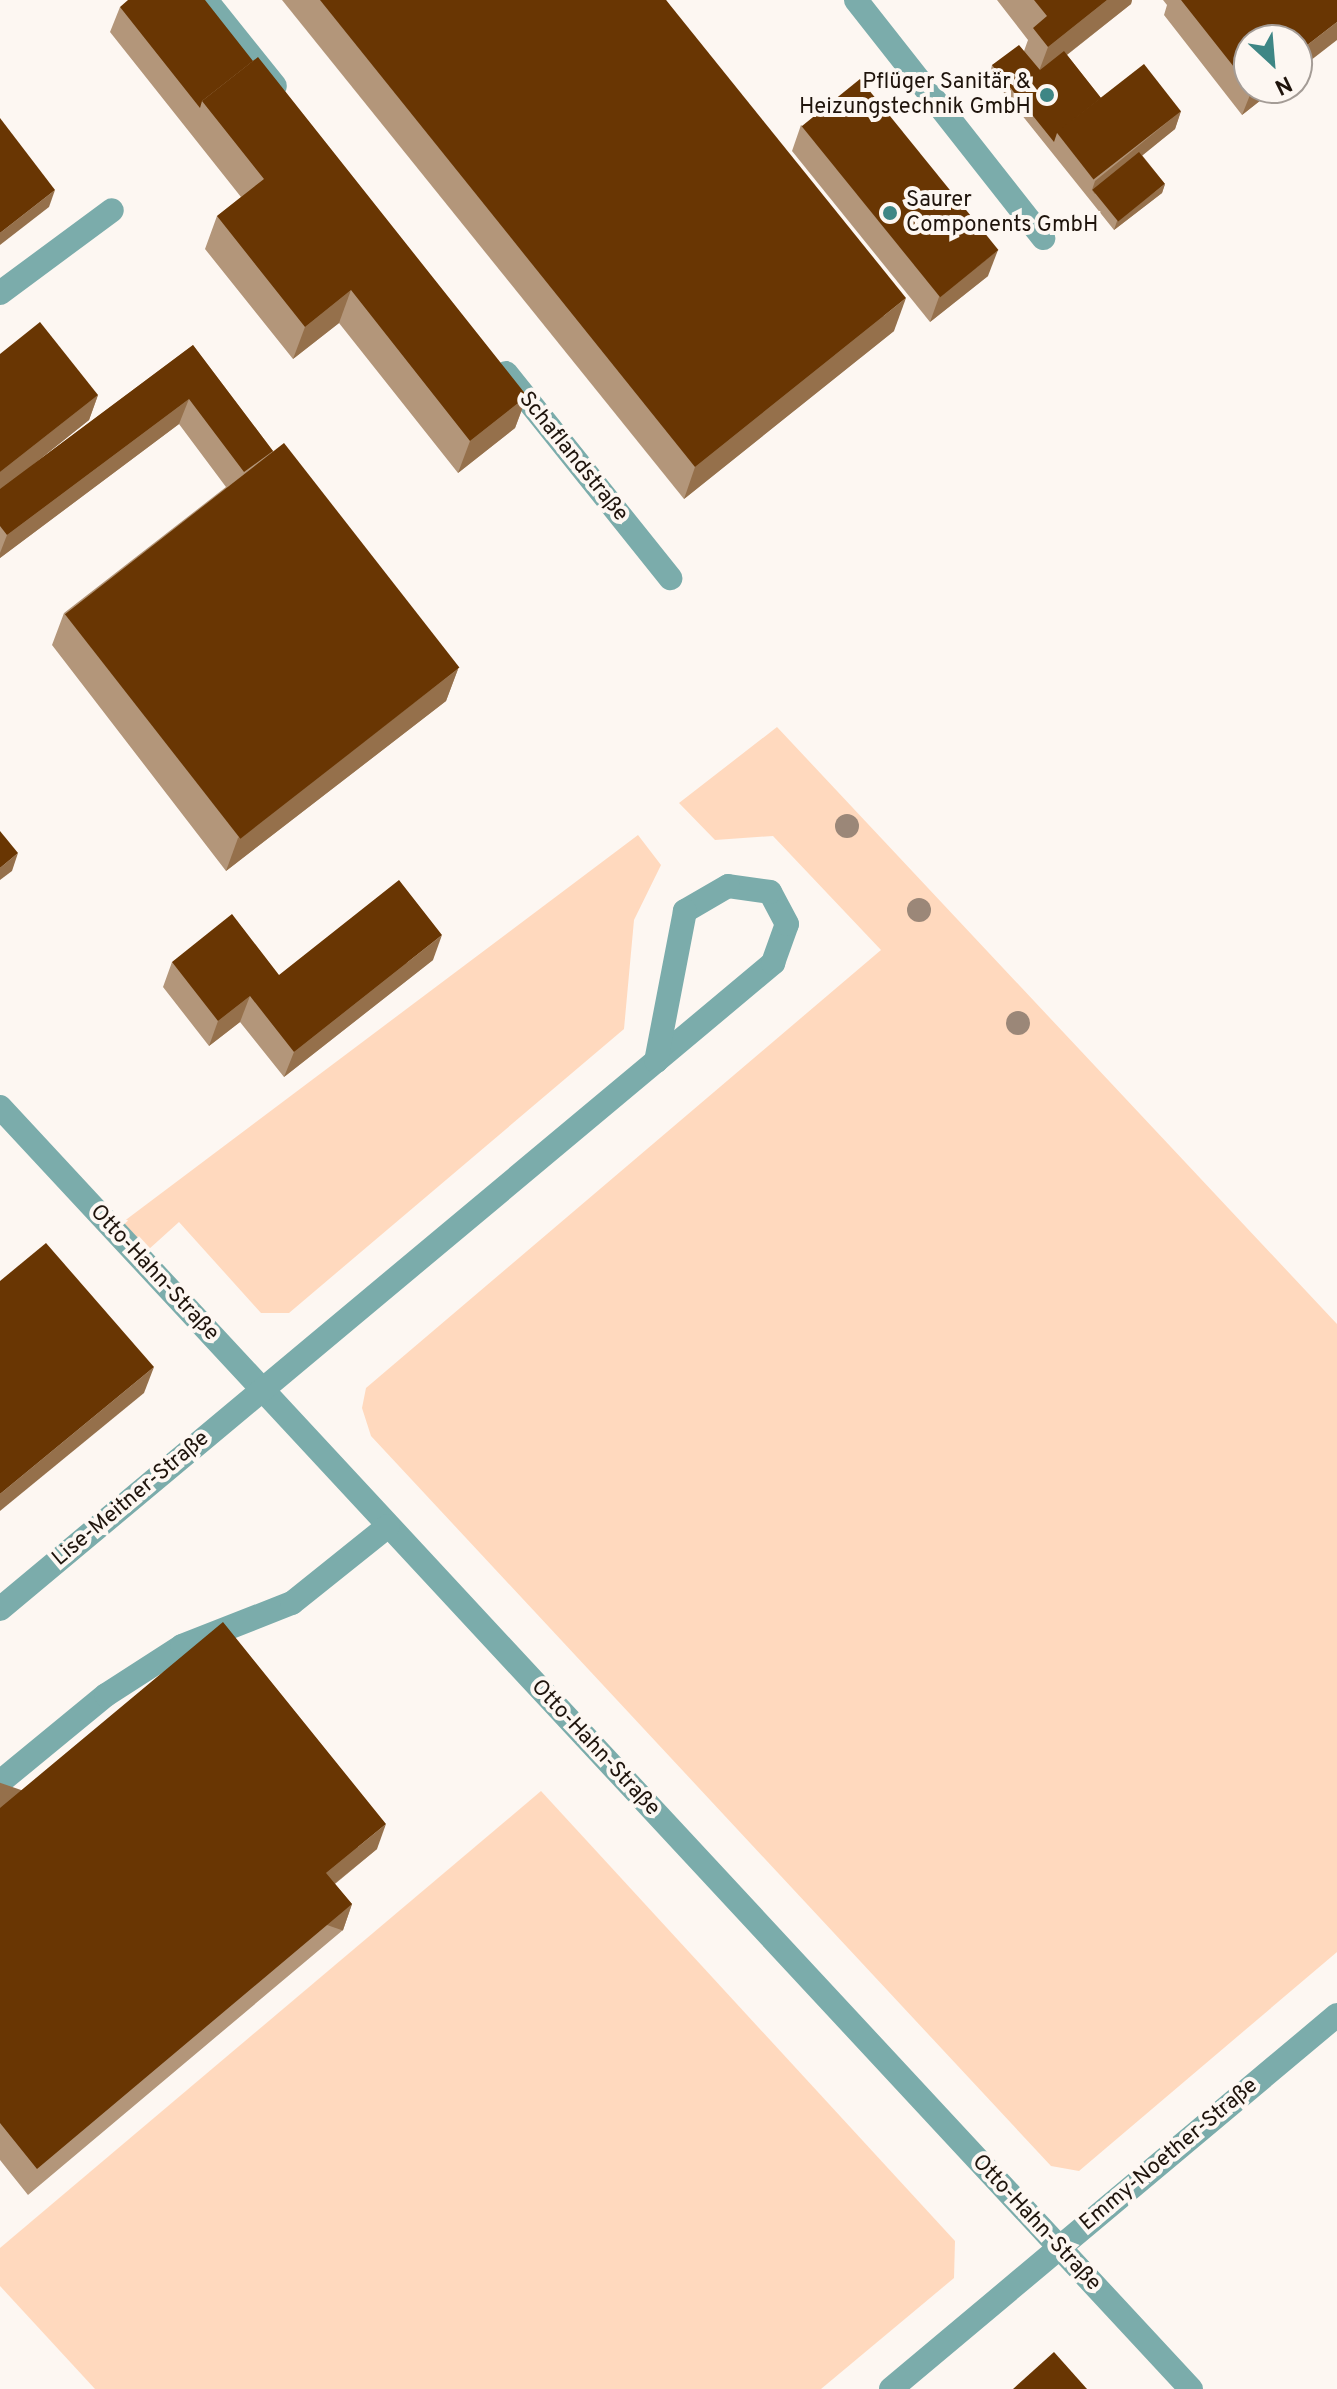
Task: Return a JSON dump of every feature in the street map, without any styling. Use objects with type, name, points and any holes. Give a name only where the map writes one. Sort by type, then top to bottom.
[{"type":"street","points":[[206,0],[296,112]]},
{"type":"street","points":[[856,0],[1043,238]]},
{"type":"street","points":[[0,293],[112,210]]},
{"type":"street","name":"Schaflandstraße","points":[[493,357],[670,578]]},
{"type":"street","name":"Lise-Meitner-Straße","points":[[0,1609],[656,1061],[773,963],[787,924],[770,892],[728,886],[685,911],[656,1061]]},
{"type":"street","name":"Otto-Hahn-Straße","points":[[0,1107],[1191,2389]]},
{"type":"street","points":[[0,1782],[119,1687],[182,1646],[292,1603],[388,1526]]},
{"type":"street","name":"Emmy-Noether-Straße","points":[[891,2389],[1337,2015]]},
{"type":"shaded area","points":[[777,727],[1337,1324],[1337,1952],[1079,2171],[1051,2166],[371,1436],[362,1408],[366,1388],[881,950],[773,836],[715,840],[679,803]]},
{"type":"shaded area","points":[[638,835],[661,865],[634,920],[624,1029],[289,1313],[261,1313],[179,1222],[148,1250],[123,1222]]},
{"type":"shaded area","points":[[541,1791],[955,2241],[954,2278],[821,2389],[95,2389],[0,2286],[0,2248]]},
{"type":"building","points":[[128,0],[205,0],[253,61],[202,101],[200,108],[120,7]]},
{"type":"building","points":[[320,0],[666,0],[906,298],[695,467]]},
{"type":"building","points":[[1034,0],[1107,0],[1048,47],[1033,28],[1047,16]]},
{"type":"building","points":[[1181,0],[1337,0],[1337,22],[1313,41],[1313,24],[1233,24],[1233,66]]},
{"type":"building","name":"Pflüger Sanitär & Heizungstechnik GmbH","points":[[1019,45],[1040,70],[1064,51],[1101,98],[1057,133],[1054,142],[992,65]]},
{"type":"building","points":[[258,57],[527,396],[470,441],[351,290],[305,327],[217,216],[264,179],[202,101]]},
{"type":"building","points":[[1144,64],[1181,111],[1093,180],[1057,132]]},
{"type":"building","name":"Saurer Components GmbH","points":[[860,79],[998,250],[940,297],[802,126]]},
{"type":"building","points":[[0,118],[55,190],[0,233]]},
{"type":"building","points":[[1139,152],[1165,184],[1118,222],[1092,190]]},
{"type":"building","points":[[40,322],[98,395],[0,472],[0,354]]},
{"type":"building","points":[[193,345],[273,451],[244,472],[189,399],[7,535],[0,526],[0,489]]},
{"type":"building","points":[[284,443],[459,668],[240,839],[65,614]]},
{"type":"building","points":[[0,831],[18,853],[0,868]]},
{"type":"building","points":[[399,880],[442,935],[294,1052],[250,996],[218,1021],[172,962],[232,914],[279,975]]},
{"type":"building","points":[[46,1243],[154,1367],[0,1494],[0,1281]]},
{"type":"building","points":[[223,1622],[386,1824],[326,1873],[352,1904],[37,2169],[0,2123],[0,1808]]},
{"type":"building","points":[[1054,2352],[1087,2389],[1013,2389]]},
{"type":"place","name":"Pflüger Sanitär & Heizungstechnik GmbH","points":[[1047,95]]},
{"type":"place","name":"Saurer Components GmbH","points":[[890,213]]}]
